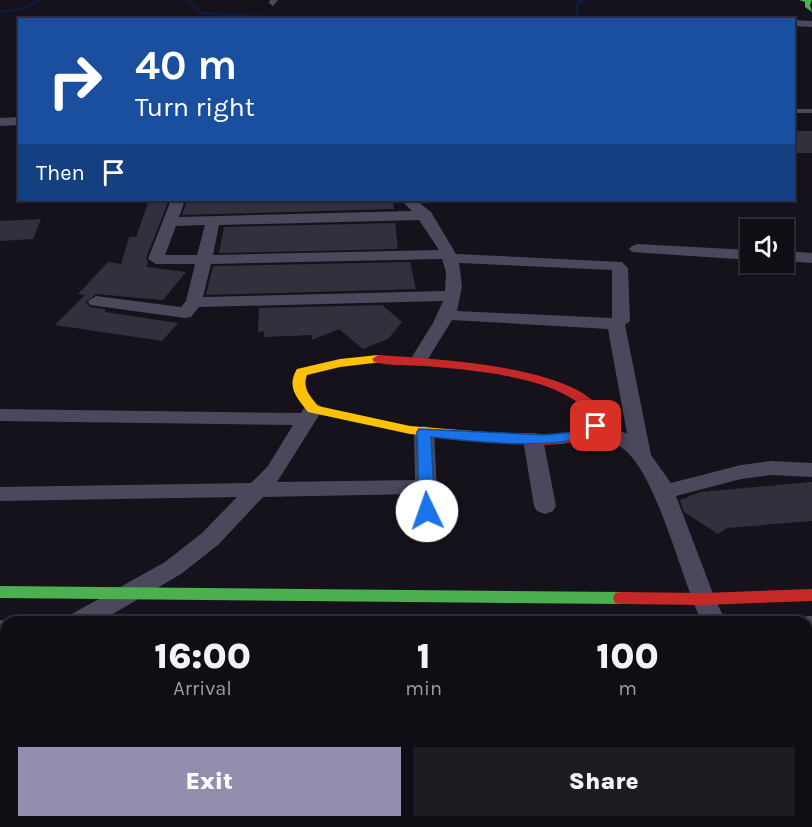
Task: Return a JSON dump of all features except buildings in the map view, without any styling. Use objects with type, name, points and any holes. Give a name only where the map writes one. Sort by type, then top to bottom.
[{"type":"street","points":[[802,0],[809,1],[807,6],[812,10]]},
{"type":"street","points":[[795,23],[812,24]]},
{"type":"street","points":[[0,122],[18,121]]},
{"type":"street","points":[[178,201],[156,259],[449,256],[616,265],[620,268],[621,321],[616,324],[445,315]]},
{"type":"street","points":[[409,201],[426,215],[449,256],[453,276],[453,296],[445,315],[419,360]]},
{"type":"street","points":[[170,222],[426,215]]},
{"type":"street","points":[[96,301],[185,313],[194,302],[213,221]]},
{"type":"street","points":[[637,249],[740,254]]},
{"type":"street","points":[[794,257],[812,258]]},
{"type":"street","points":[[194,302],[453,296]]},
{"type":"street","points":[[616,324],[641,458]]},
{"type":"street","points":[[0,415],[310,414],[424,432],[533,439],[577,436],[591,431],[601,420],[599,410],[587,399],[560,387],[496,372],[419,360],[378,359],[340,363],[302,372],[298,377],[298,389],[310,414]]},
{"type":"street","points":[[89,616],[173,568],[210,539],[275,471],[310,414]]},
{"type":"street","points":[[596,426],[633,446],[660,480],[711,616]]},
{"type":"street","points":[[424,432],[427,511]]},
{"type":"street","points":[[533,439],[545,506]]},
{"type":"street","points":[[664,492],[741,472],[771,468],[812,470]]},
{"type":"street","points":[[0,494],[426,487]]},
{"type":"street","points":[[0,592],[703,599],[812,595]]},
{"type":"lane","points":[[795,111],[812,112]]},
{"type":"waterway","points":[[0,12],[21,9],[39,0]]},
{"type":"waterway","points":[[187,0],[201,13],[275,18]]},
{"type":"waterway","points":[[580,18],[576,12],[578,2],[585,0]]},
{"type":"traffic: fast","points":[[802,0],[812,1]]},
{"type":"traffic: fast","points":[[808,0],[807,6],[812,10]]},
{"type":"traffic: fast","points":[[0,592],[621,598]]},
{"type":"traffic: slow","points":[[378,359],[340,363],[302,372],[299,377],[299,387],[313,409],[410,430],[510,438]]},
{"type":"traffic: jam","points":[[378,359],[458,366],[522,376],[575,393],[591,405],[601,420],[591,431],[574,437],[510,438]]},
{"type":"traffic: jam","points":[[621,598],[703,599],[812,595]]},
{"type":"route","points":[[427,511],[424,432],[544,439],[577,436],[591,431],[596,426]]}]
